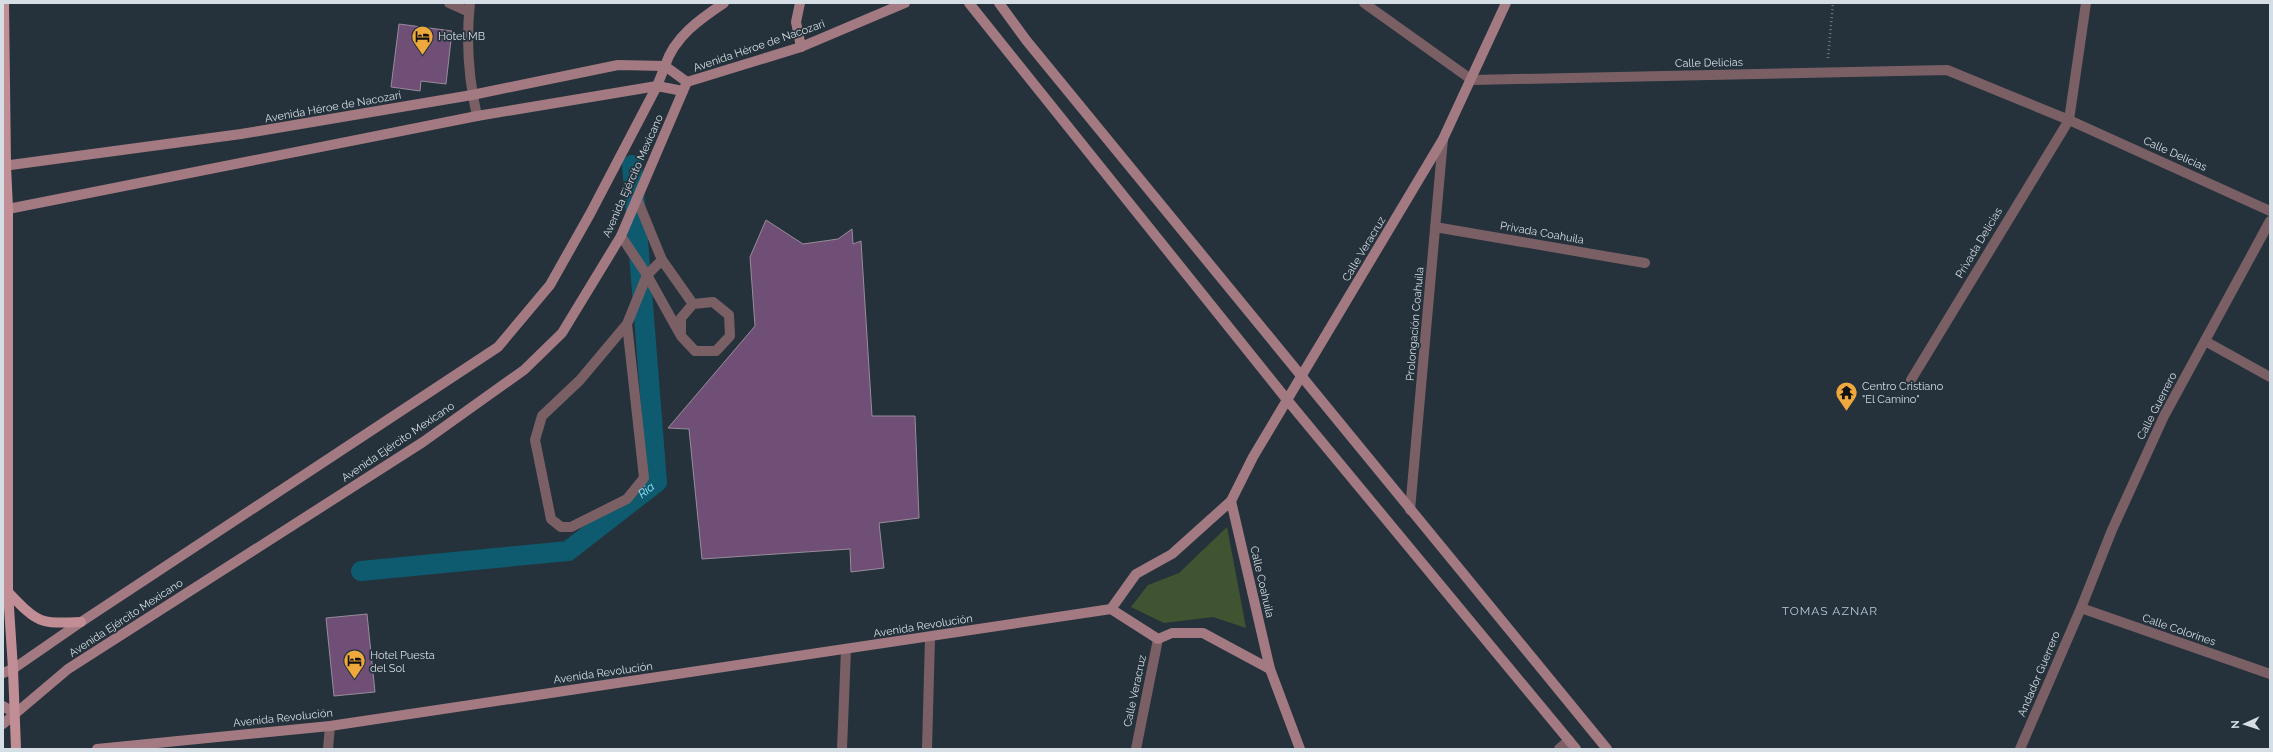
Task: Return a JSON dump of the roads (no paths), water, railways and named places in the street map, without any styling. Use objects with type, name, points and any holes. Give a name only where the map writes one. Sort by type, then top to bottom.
[{"type":"main road","points":[[4,3],[8,592],[16,749]]},
{"type":"main road","points":[[657,86],[669,55],[694,23],[724,3]]},
{"type":"main road","points":[[800,3],[796,22],[801,46]]},
{"type":"main road","name":"Avenida Héroe de Nacozari","points":[[6,210],[477,116],[657,86],[685,87],[801,46],[905,3]]},
{"type":"main road","points":[[969,3],[1288,401],[1576,749]]},
{"type":"main road","points":[[999,3],[1026,40],[1607,749]]},
{"type":"main road","name":"Calle Veracruz","points":[[1231,501],[1253,457],[1302,378],[1443,139],[1472,80],[1506,3]]},
{"type":"main road","name":"Avenida Héroe de Nacozari","points":[[4,166],[241,134],[472,95],[618,65],[665,66],[685,87]]},
{"type":"main road","name":"Avenida Ejército Mexicano","points":[[3,673],[13,669],[81,622],[498,347],[550,285],[590,214],[657,86]]},
{"type":"main road","name":"Avenida Ejército Mexicano","points":[[3,724],[14,713],[68,669],[423,442],[524,370],[562,333],[621,236],[685,87]]},
{"type":"main road","points":[[1231,501],[1172,554],[1136,574],[1111,609],[1158,639],[1172,633],[1203,633],[1270,668]]},
{"type":"main road","name":"Calle Coahuila","points":[[1231,501],[1270,668],[1300,749]]},
{"type":"main road","points":[[8,592],[32,617],[50,623],[81,622]]},
{"type":"main road","name":"Avenida Revolución","points":[[97,749],[330,726],[1111,609]]},
{"type":"main road","points":[[3,706],[14,713]]},
{"type":"street","points":[[449,3],[470,7],[472,95],[477,116]]},
{"type":"street","points":[[1364,3],[1472,80]]},
{"type":"street","points":[[2069,120],[2086,3]]},
{"type":"street","name":"Calle Delicias","points":[[1472,80],[1947,70],[2069,120],[2270,211]]},
{"type":"street","name":"Privada Delicias","points":[[1911,380],[2069,120]]},
{"type":"street","name":"Prolongación Coahuila","points":[[1410,510],[1443,139]]},
{"type":"street","points":[[637,199],[662,260],[693,304]]},
{"type":"street","name":"Calle Guerrero","points":[[2081,608],[2112,530],[2164,416],[2270,221]]},
{"type":"street","name":"Privada Coahuila","points":[[1435,226],[1645,263]]},
{"type":"street","points":[[621,236],[647,275],[681,336],[695,351],[716,351],[730,336],[729,315],[713,302],[693,304],[681,318],[681,336]]},
{"type":"street","points":[[627,324],[644,478],[627,499],[571,527],[561,527],[551,519],[535,440],[542,416],[580,380],[627,324],[647,275],[662,260]]},
{"type":"street","points":[[2205,342],[2270,377]]},
{"type":"street","name":"Calle Colorines","points":[[2081,608],[2270,674]]},
{"type":"street","name":"Andador Guerrero","points":[[2020,749],[2081,608]]},
{"type":"street","points":[[927,749],[930,637]]},
{"type":"street","name":"Calle Veracruz","points":[[1136,749],[1158,639]]},
{"type":"street","points":[[842,749],[846,649]]},
{"type":"street","points":[[328,749],[330,726]]},
{"type":"street","points":[[1559,749],[1568,740]]},
{"type":"waterway","name":"Ría","points":[[361,571],[568,551],[657,482],[632,165]]},
{"type":"place","name":"Hotel MB","points":[[422,56]]},
{"type":"place","name":"Centro Cristiano \"El Camino\"","points":[[1846,412]]},
{"type":"place","name":"Hotel Puesta del Sol","points":[[354,680]]},
{"type":"district","name":"TOMAS AZNAR","points":[[1830,611]]}]
